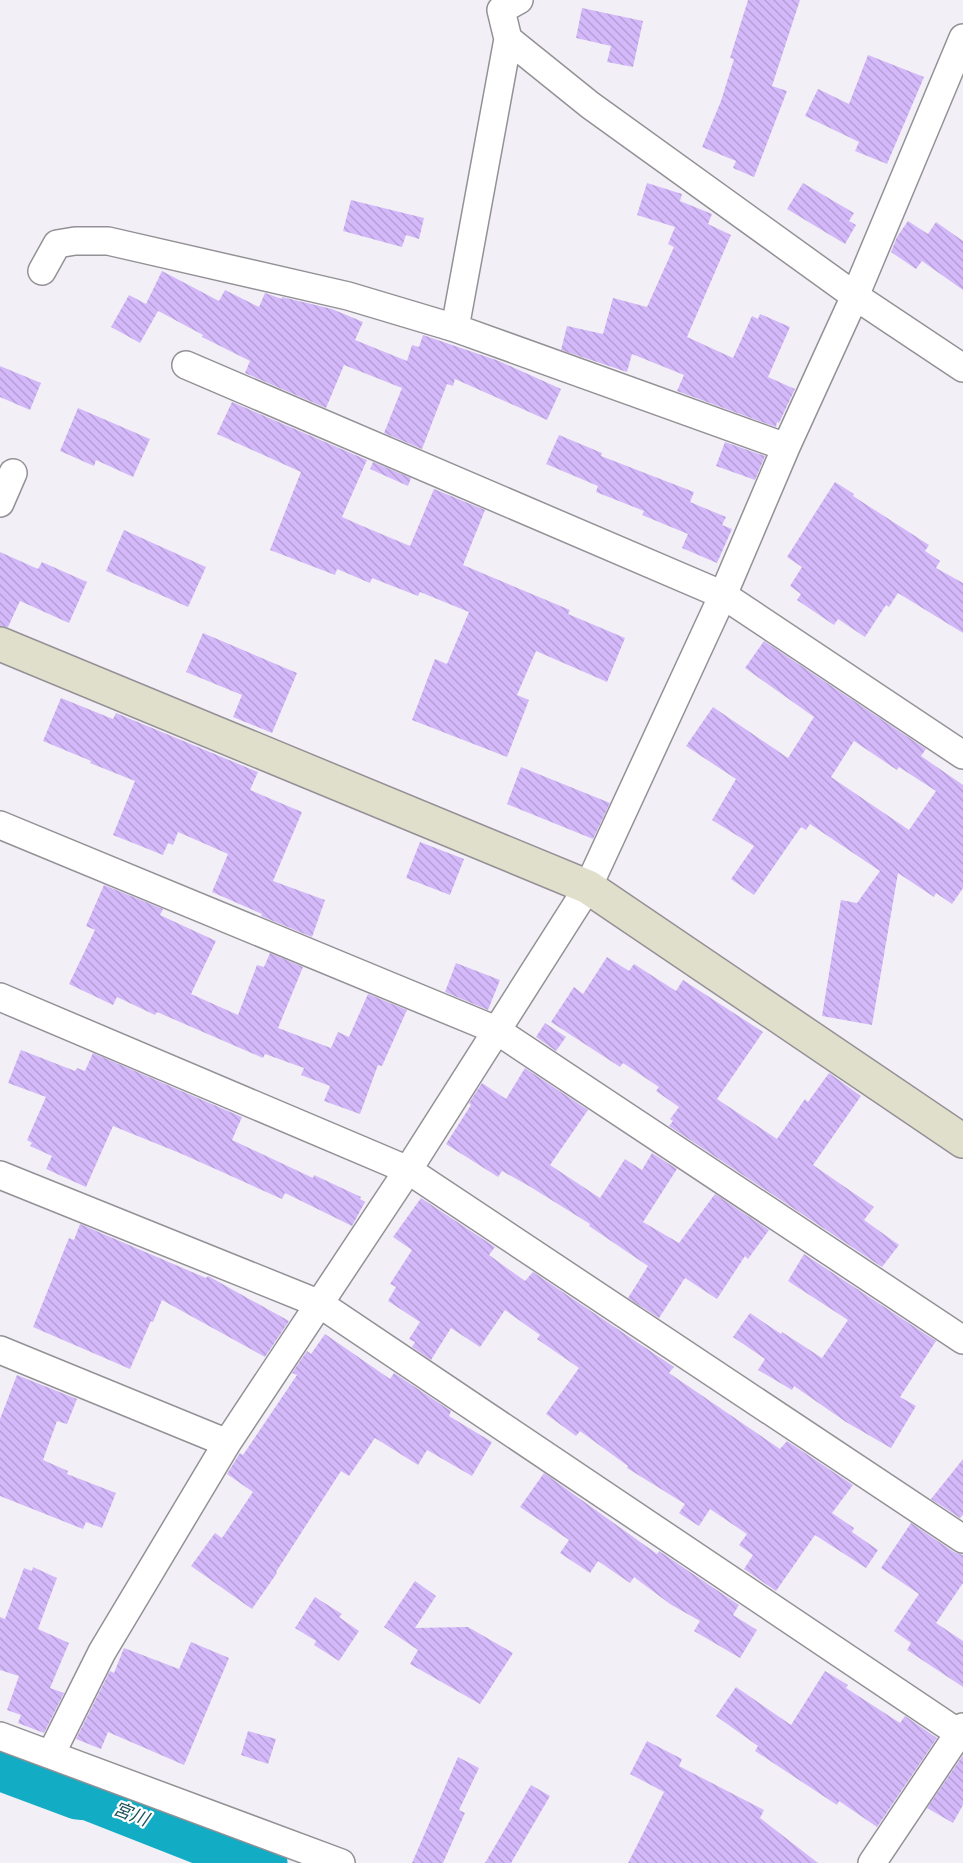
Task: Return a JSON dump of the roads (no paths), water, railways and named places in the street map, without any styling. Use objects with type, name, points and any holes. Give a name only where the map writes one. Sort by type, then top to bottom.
[{"type":"street","points":[[455,328],[508,39],[501,10],[519,0]]},
{"type":"street","points":[[51,1754],[102,1652],[227,1443],[408,1170],[588,888],[723,595],[786,447],[855,296],[963,38]]},
{"type":"street","points":[[508,39],[591,105],[855,296],[963,368]]},
{"type":"street","points":[[42,272],[57,244],[75,241],[108,241],[348,296],[455,328],[786,447]]},
{"type":"street","points":[[186,365],[723,595],[963,755]]},
{"type":"street","points":[[0,503],[13,473]]},
{"type":"street","points":[[0,644],[588,888],[963,1141]]},
{"type":"street","points":[[0,825],[496,1030],[963,1340]]},
{"type":"street","points":[[0,997],[408,1170],[963,1539]]},
{"type":"street","points":[[0,1175],[320,1304],[962,1732],[872,1863]]},
{"type":"street","points":[[0,1350],[227,1443]]},
{"type":"street","points":[[0,1736],[341,1863]]},
{"type":"waterway","name":"宮川","points":[[0,1765],[78,1794],[89,1795],[262,1863]]}]
